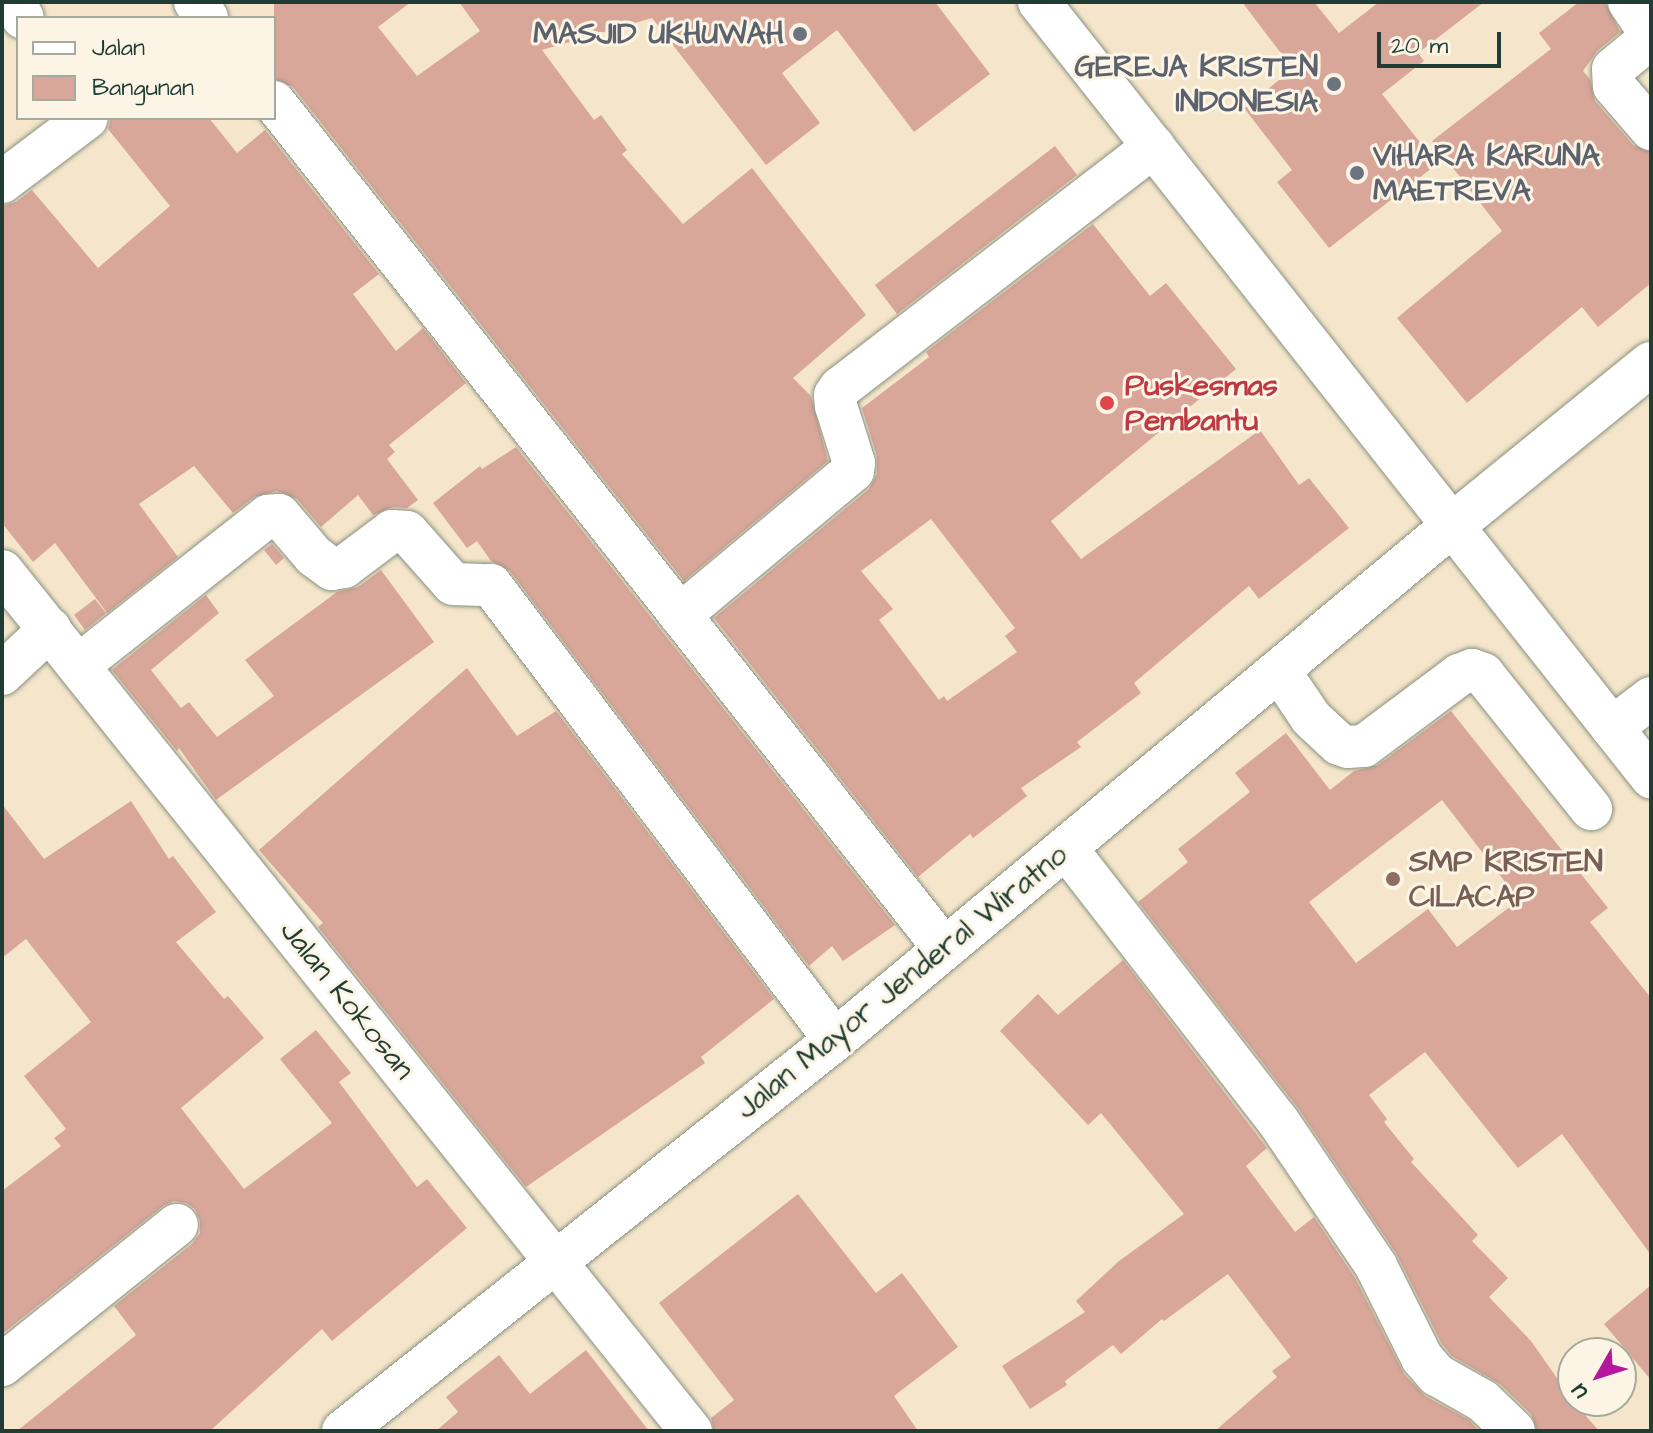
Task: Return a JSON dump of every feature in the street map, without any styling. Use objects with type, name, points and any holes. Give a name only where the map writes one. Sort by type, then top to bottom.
[{"type":"main road","points":[[1454,524],[1651,364]]},
{"type":"street","points":[[1039,2],[1651,777]]},
{"type":"street","points":[[1629,2],[1647,29],[1648,40],[1613,69],[1614,86],[1651,129]]},
{"type":"street","points":[[276,105],[944,948]]},
{"type":"street","points":[[2,182],[84,120]]},
{"type":"street","points":[[680,615],[853,471],[854,463],[836,406],[835,395],[840,388],[1154,146]]},
{"type":"street","points":[[79,665],[268,516],[279,515],[314,556],[332,569],[344,567],[392,531],[407,532],[453,584],[491,585],[835,1040]]},
{"type":"street","name":"Jalan Mayor Jenderal Wiratno","points":[[343,1431],[835,1040],[1454,524]]},
{"type":"street","name":"Jalan Kokosan","points":[[2,571],[691,1431]]},
{"type":"street","points":[[2,674],[50,629]]},
{"type":"street","points":[[1280,672],[1311,718],[1339,744],[1348,747],[1364,746],[1459,675],[1472,670],[1483,674],[1591,809]]},
{"type":"street","points":[[1612,728],[1651,698]]},
{"type":"street","points":[[1066,848],[1296,1146],[1369,1255],[1422,1358],[1437,1375],[1483,1401],[1514,1431]]},
{"type":"street","points":[[2,1365],[177,1225]]},
{"type":"building","points":[[274,2],[411,2],[378,27],[417,76],[480,31],[459,2],[935,2],[990,74],[914,132],[837,30],[782,73],[820,123],[766,165],[652,18],[542,50],[594,120],[601,115],[627,150],[622,154],[683,224],[752,168],[866,315],[793,378],[811,396],[828,461],[684,581],[293,87],[276,80]]},
{"type":"building","points":[[1242,2],[1314,2],[1339,33],[1379,2],[1484,2],[1418,53],[1424,61],[1382,94],[1437,164],[1329,248],[1277,182],[1292,170],[1244,108],[1293,69]]},
{"type":"building","points":[[1579,2],[1605,2],[1620,32],[1597,51],[1583,71],[1590,79],[1595,101],[1633,145],[1651,152],[1651,283],[1598,327],[1582,307],[1467,403],[1397,318],[1502,231],[1432,141],[1551,49],[1539,33]]},
{"type":"building","points":[[110,120],[211,120],[237,153],[265,130],[379,274],[353,294],[396,351],[423,328],[466,383],[389,445],[395,452],[387,459],[418,500],[407,508],[393,507],[373,515],[358,495],[321,527],[297,499],[277,491],[254,497],[233,513],[194,466],[139,504],[178,557],[107,613],[55,543],[33,562],[2,523],[2,206],[16,202],[32,190],[98,268],[170,206],[108,129]]},
{"type":"building","points":[[1055,146],[1077,175],[897,314],[875,285]]},
{"type":"building","points":[[1093,224],[1150,296],[1166,283],[1236,369],[1051,521],[1081,559],[1260,430],[1299,485],[1309,478],[1349,528],[1259,599],[1249,586],[1134,683],[1141,693],[1077,742],[1081,747],[1021,788],[1027,796],[973,838],[970,834],[918,877],[714,618],[869,489],[877,474],[877,456],[862,408],[929,357],[926,352]],"holes":[[[931,519],[1015,628],[1005,636],[1017,652],[947,701],[944,696],[939,700],[879,620],[893,609],[861,571]]]},
{"type":"building","points":[[516,447],[895,925],[843,961],[832,946],[809,966],[510,571],[491,561],[477,541],[467,548],[433,503],[480,466],[482,469]]},
{"type":"building","points":[[272,544],[284,558],[276,565],[264,550]]},
{"type":"building","points":[[381,570],[434,642],[216,800],[179,748],[177,751],[112,670],[206,595],[219,613],[151,670],[181,708],[189,702],[217,737],[274,696],[245,660],[337,592],[358,587]]},
{"type":"building","points":[[95,599],[106,613],[85,630],[74,615]]},
{"type":"building","points":[[467,668],[517,736],[556,711],[774,999],[701,1057],[705,1063],[526,1187],[318,927],[323,923],[259,850]]},
{"type":"building","points":[[1451,711],[1608,908],[1590,922],[1651,998],[1651,1255],[1562,1134],[1518,1168],[1425,1052],[1369,1095],[1387,1119],[1384,1122],[1414,1159],[1411,1162],[1478,1235],[1472,1241],[1508,1278],[1489,1297],[1531,1341],[1557,1378],[1557,1417],[1587,1417],[1599,1431],[1537,1431],[1531,1414],[1500,1384],[1452,1356],[1442,1344],[1396,1253],[1298,1108],[1138,902],[1188,862],[1178,849],[1250,792],[1235,773],[1286,733],[1330,790],[1354,771],[1378,765]],"holes":[[[1442,800],[1519,900],[1457,947],[1428,909],[1356,963],[1309,902]]]},
{"type":"building","points":[[131,801],[169,859],[173,856],[216,912],[176,942],[224,999],[228,996],[264,1038],[181,1108],[244,1189],[332,1123],[280,1059],[316,1030],[351,1073],[339,1082],[417,1187],[427,1179],[467,1228],[332,1341],[322,1329],[210,1431],[17,1431],[136,1335],[114,1306],[192,1244],[200,1233],[200,1221],[195,1209],[186,1203],[174,1201],[163,1206],[2,1334],[2,1191],[61,1146],[54,1138],[66,1129],[24,1076],[91,1022],[26,939],[2,958],[2,804],[44,859]]},
{"type":"building","points":[[1123,960],[1267,1148],[1246,1166],[1295,1232],[1314,1217],[1355,1278],[1404,1374],[1425,1396],[1469,1420],[1479,1431],[1215,1431],[1277,1377],[1272,1371],[1291,1357],[1228,1274],[1164,1321],[1162,1319],[1121,1354],[1113,1345],[1065,1381],[1067,1385],[1030,1409],[1002,1366],[1085,1312],[1076,1301],[1119,1261],[1184,1214],[1101,1113],[1088,1125],[1000,1031],[1038,994],[1058,1015]]},
{"type":"building","points":[[798,1194],[876,1293],[902,1273],[958,1347],[894,1396],[918,1431],[714,1431],[711,1418],[734,1400],[659,1303]]},
{"type":"building","points":[[1651,1285],[1651,1380],[1637,1363],[1637,1337],[1615,1337],[1604,1324]]},
{"type":"building","points":[[586,1350],[649,1431],[436,1431],[458,1412],[446,1397],[499,1355],[530,1394]]},
{"type":"place","name":"MASJID UKHUWAH","points":[[800,34]]},
{"type":"place","name":"GEREJA KRISTEN INDONESIA","points":[[1334,84]]},
{"type":"place","name":"VIHARA KARUNA MAETREVA","points":[[1357,173]]},
{"type":"place","name":"Puskesmas Pembantu","points":[[1107,403]]},
{"type":"place","name":"SMP KRISTEN CILACAP","points":[[1393,879]]}]
